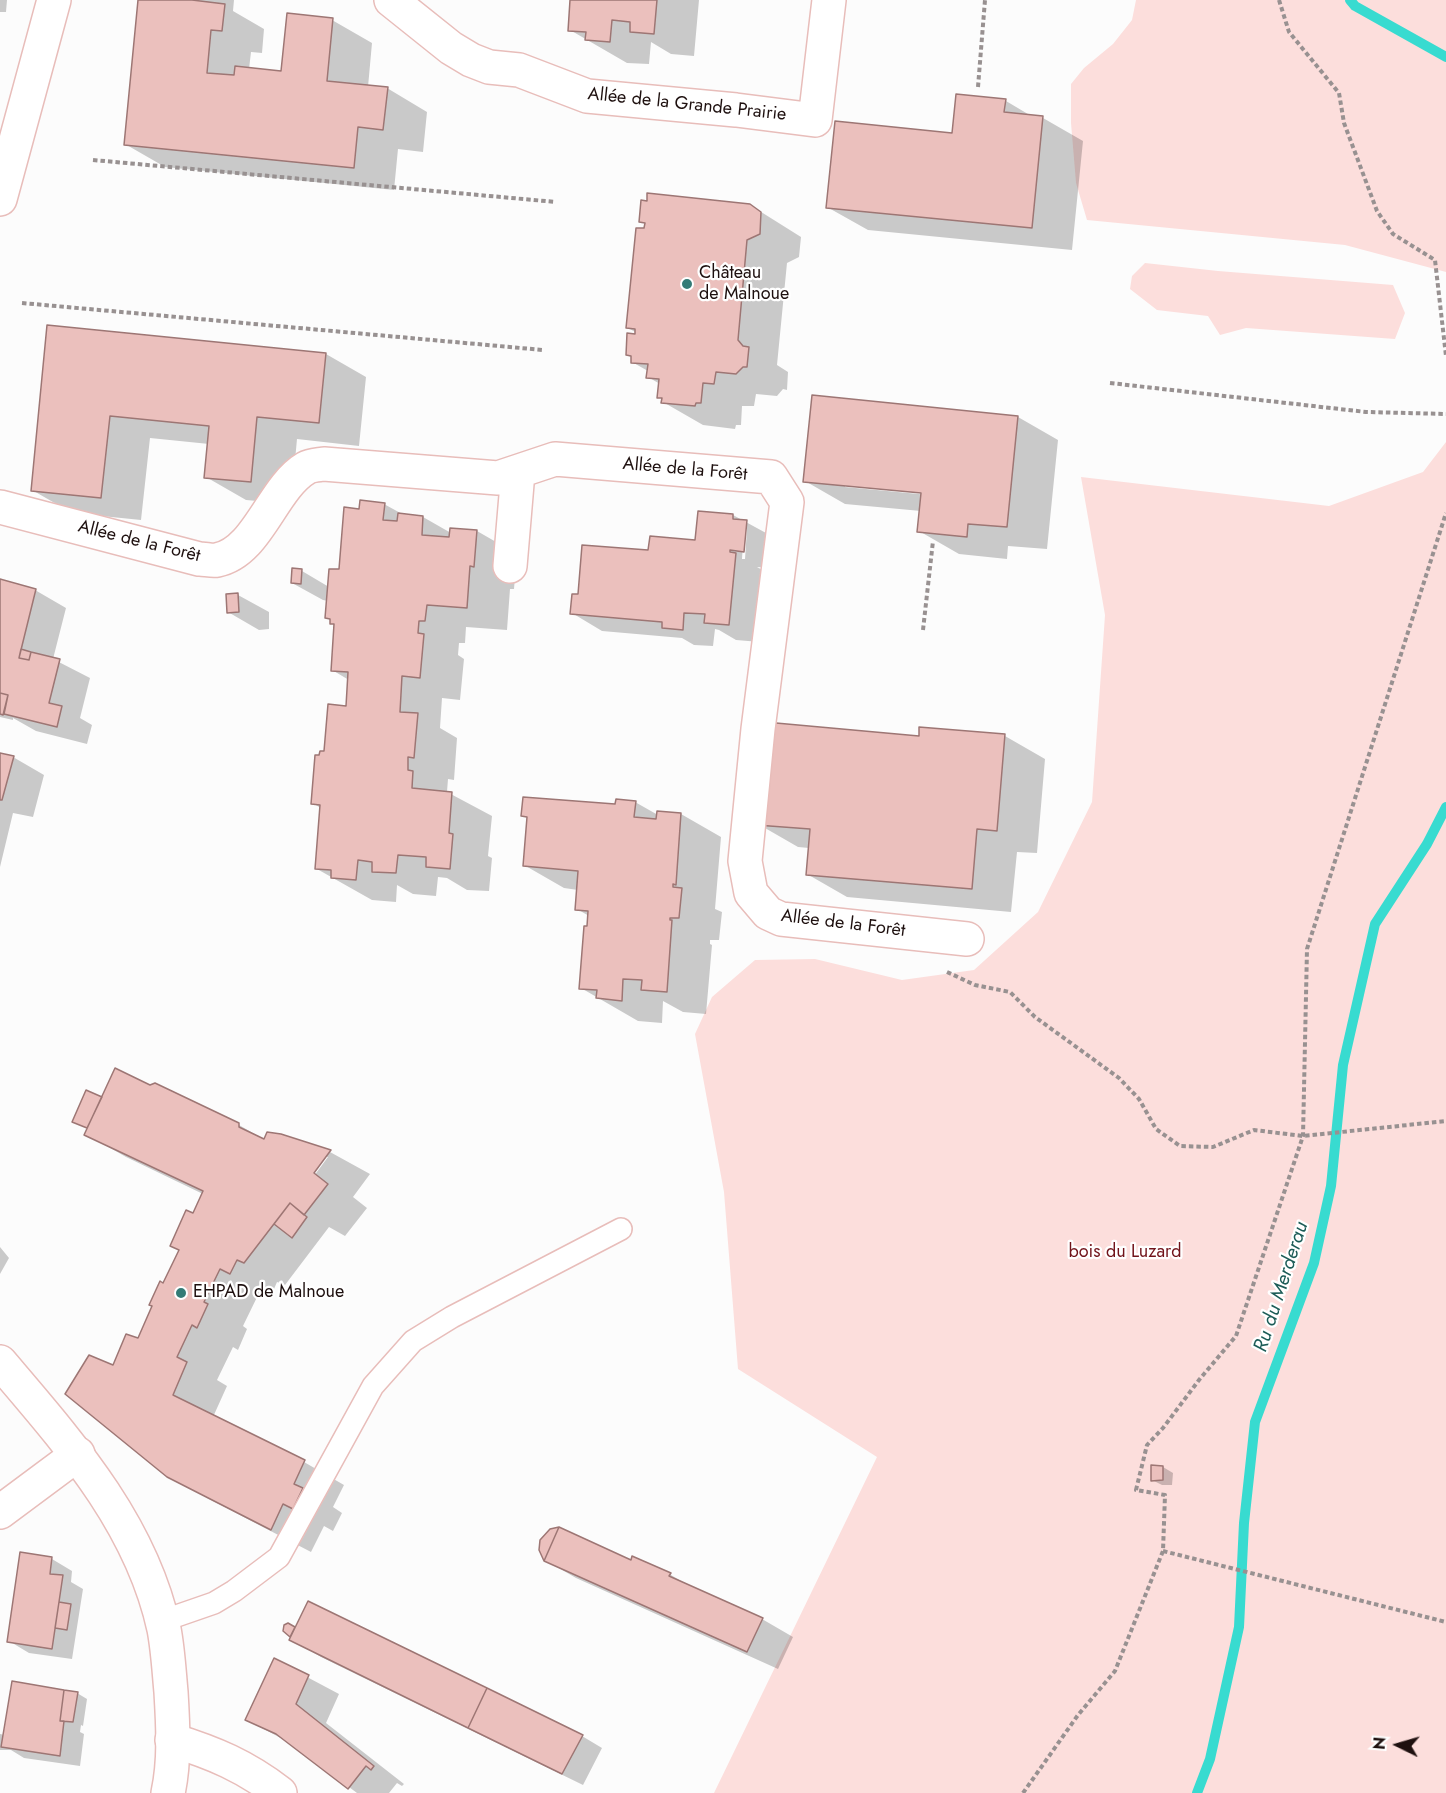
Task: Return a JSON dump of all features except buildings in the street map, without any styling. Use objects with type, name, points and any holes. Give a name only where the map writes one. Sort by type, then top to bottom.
[{"type":"street","points":[[0,199],[54,0]]},
{"type":"street","name":"Allée de la Grande Prairie","points":[[391,0],[451,48],[471,60],[489,67],[519,70],[587,96],[815,120],[829,0]]},
{"type":"street","name":"Allée de la Forêt","points":[[0,507],[199,559],[216,560],[230,556],[247,540],[296,476],[308,467],[324,464],[498,478],[555,459],[771,477],[787,502],[744,861],[752,893],[768,913],[781,919],[967,939]]},
{"type":"street","points":[[510,566],[518,472]]},
{"type":"street","points":[[0,1362],[78,1454],[129,1534],[148,1576],[162,1621],[169,1662],[172,1740],[168,1793]]},
{"type":"street","points":[[0,1512],[78,1454]]},
{"type":"street","points":[[172,1740],[241,1766],[280,1793]]},
{"type":"lane","points":[[162,1621],[214,1603],[279,1557],[373,1386],[413,1341],[452,1317],[621,1229]]},
{"type":"path","points":[[978,87],[985,0]]},
{"type":"path","points":[[1279,0],[1289,32],[1339,93],[1344,123],[1377,211],[1393,234],[1435,260],[1446,361]]},
{"type":"path","points":[[93,160],[556,202]]},
{"type":"path","points":[[22,303],[543,350]]},
{"type":"path","points":[[1110,383],[1366,412],[1446,414]]},
{"type":"path","points":[[1023,1793],[1078,1715],[1115,1671],[1163,1551],[1165,1495],[1136,1490],[1147,1445],[1236,1336],[1303,1136],[1307,949],[1446,513]]},
{"type":"path","points":[[923,630],[933,542]]},
{"type":"path","points":[[920,934],[948,974],[975,985],[1010,992],[1035,1017],[1119,1078],[1139,1099],[1156,1129],[1180,1146],[1213,1147],[1254,1130],[1303,1136],[1446,1122]]},
{"type":"path","points":[[1163,1551],[1446,1622]]},
{"type":"green space","points":[[1136,0],[1446,0],[1446,272],[1345,245],[1087,220],[1076,183],[1071,123],[1071,84],[1084,68],[1113,44],[1132,20]]},
{"type":"green space","points":[[1145,263],[1393,285],[1405,313],[1395,339],[1246,328],[1220,335],[1208,316],[1157,310],[1130,289],[1132,276]]},
{"type":"green space","name":"bois du Luzard","points":[[1446,442],[1446,1793],[714,1793],[877,1457],[738,1369],[724,1192],[695,1034],[712,997],[755,960],[815,959],[902,980],[974,970],[1038,912],[1092,802],[1105,615],[1081,477],[1329,506],[1423,472]]},
{"type":"waterway","name":"Ru du Merderau","points":[[1350,0],[1355,6],[1446,57]]},
{"type":"waterway","name":"Ru du Merderau","points":[[1197,1793],[1210,1759],[1239,1627],[1244,1523],[1255,1422],[1314,1263],[1331,1186],[1343,1065],[1375,924],[1427,844],[1446,807]]},
{"type":"place","name":"Château de Malnoue","points":[[687,284]]},
{"type":"place","name":"EHPAD de Malnoue","points":[[181,1293]]}]
